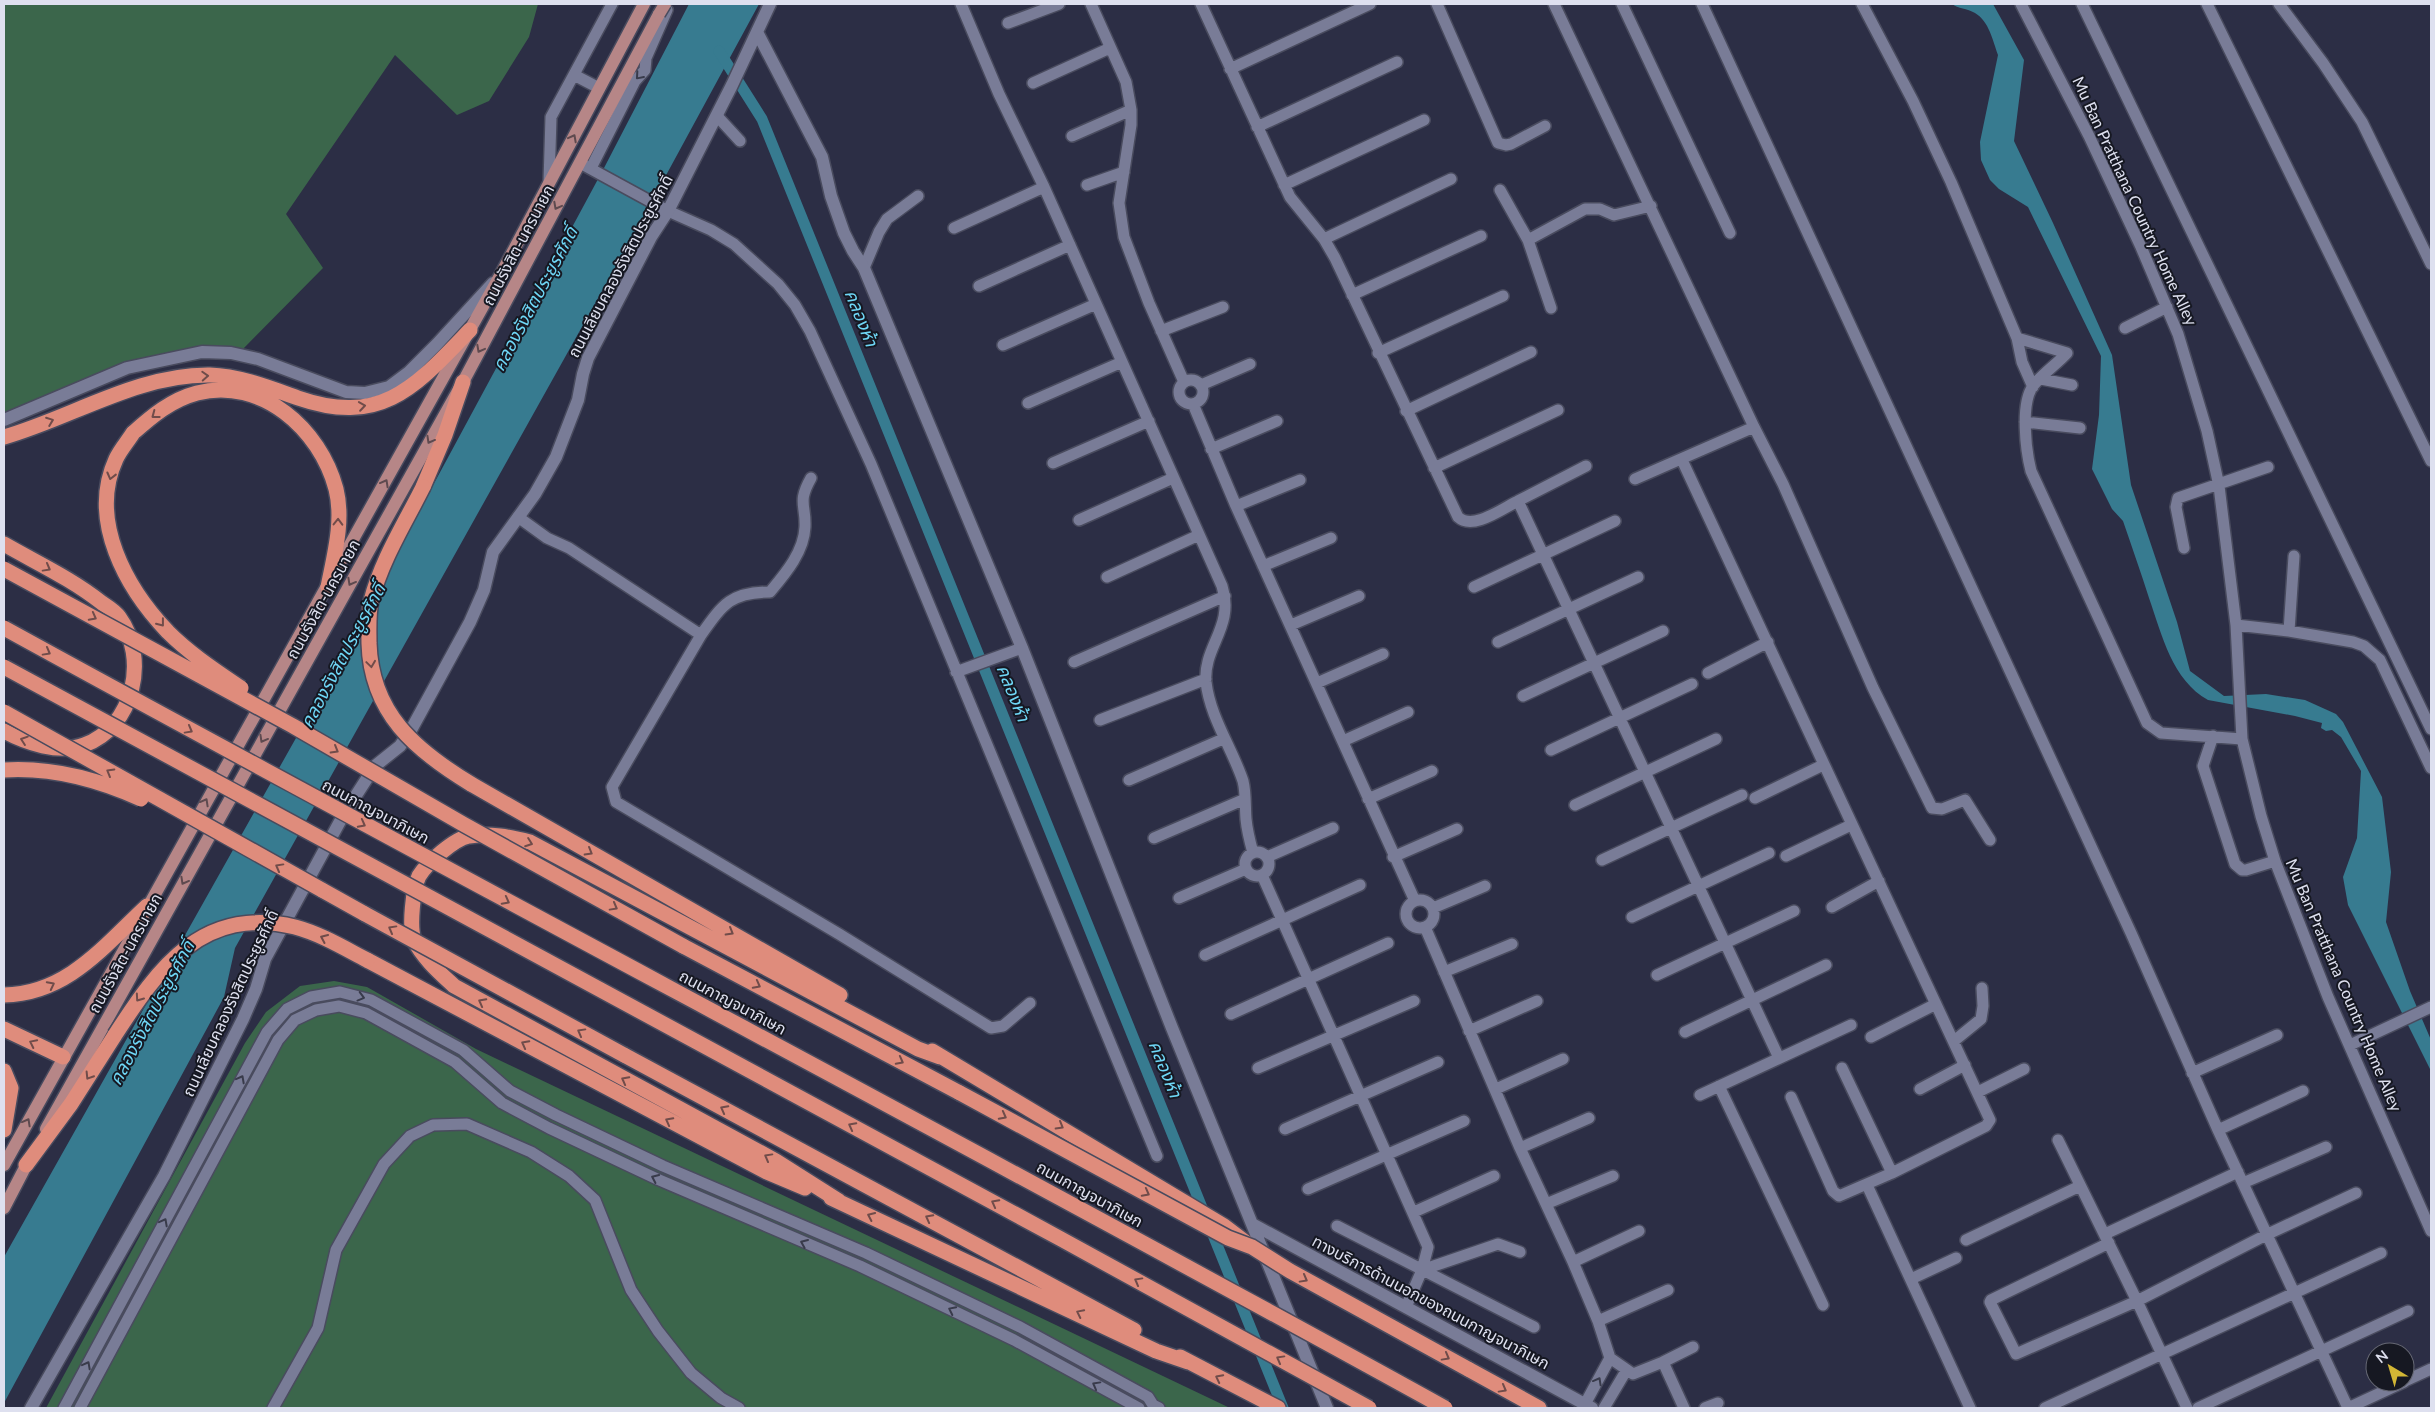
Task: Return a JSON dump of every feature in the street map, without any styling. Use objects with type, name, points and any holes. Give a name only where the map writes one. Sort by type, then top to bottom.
[{"type":"highway","points":[[4,437],[26,431],[137,387],[169,379],[210,375],[250,381],[306,400],[334,407],[367,406],[400,394],[415,384],[470,330]]},
{"type":"highway","points":[[462,382],[445,435],[381,573],[371,602],[369,625],[372,674],[377,690],[386,707],[407,738],[434,761],[470,784],[880,1018],[923,1043],[940,1057]]},
{"type":"highway","points":[[293,726],[193,653],[168,632],[137,592],[114,550],[105,507],[116,458],[133,434],[153,415],[174,402],[198,393],[234,391],[251,394],[288,414],[315,441],[328,467],[336,490],[338,535],[328,587]]},
{"type":"highway","points":[[4,544],[80,586],[118,615],[129,633],[134,653],[134,676],[125,710],[111,729],[84,746],[51,748],[20,740],[4,731]]},
{"type":"highway","points":[[4,569],[293,726],[462,824],[683,946],[1228,1238],[1252,1247]]},
{"type":"highway","name":"ถนนกาญจนาภิเษก","points":[[4,628],[352,819],[998,1164],[1445,1408]]},
{"type":"highway","points":[[4,667],[1061,1239],[1369,1408]]},
{"type":"highway","points":[[4,712],[213,831],[624,1055],[1156,1350],[1188,1362],[1278,1408]]},
{"type":"highway","points":[[4,770],[29,768],[72,775],[128,793],[213,831]]},
{"type":"highway","points":[[839,1201],[776,1161],[454,986],[431,964],[414,938],[412,907],[419,876],[440,852],[467,836],[497,835],[530,842],[918,1048],[940,1057],[1069,1131],[1237,1234],[1252,1247],[1290,1271],[1539,1408]]},
{"type":"highway","points":[[4,995],[24,995],[48,988],[80,969],[147,906]]},
{"type":"highway","points":[[26,1165],[71,1104],[156,975],[167,964],[199,939],[225,927],[249,923],[295,927],[324,938],[367,960],[766,1172],[1030,1281]]},
{"type":"highway","points":[[4,1029],[62,1057]]},
{"type":"highway","points":[[4,1071],[11,1088],[4,1130]]},
{"type":"main road","name":"ถนนรังสิต-นครนายก","points":[[4,1165],[62,1057],[328,587],[501,274],[644,4]]},
{"type":"main road","name":"ถนนรังสิต-นครนายก","points":[[4,1208],[92,1045],[462,382],[588,167],[661,7]]},
{"type":"main road","points":[[62,1057],[92,1045]]},
{"type":"street","points":[[549,182],[551,117],[612,4]]},
{"type":"street","name":"ถนนเลียบคลองรังสิตประยูรศักดิ์","points":[[32,1408],[164,1176],[243,1019],[270,950],[362,786],[375,766],[400,746],[411,730],[470,622],[484,590],[493,552],[535,494],[556,457],[578,400],[582,374],[588,358],[664,209],[717,116],[770,4]]},
{"type":"street","points":[[961,4],[999,94],[1044,187],[1225,596],[1225,619],[1208,666],[1206,679],[1223,739],[1242,779],[1253,853]]},
{"type":"street","points":[[1008,23],[1060,4]]},
{"type":"street","points":[[1091,4],[1126,82],[1131,110],[1132,125],[1119,203],[1124,238],[1161,331],[1184,382]]},
{"type":"street","points":[[1230,69],[1370,4]]},
{"type":"street","points":[[1437,4],[1498,143],[1512,144],[1545,126]]},
{"type":"street","points":[[1554,4],[1754,427],[1783,484],[1873,688],[1932,808],[1942,809],[1965,800],[1990,840]]},
{"type":"street","points":[[1622,4],[1730,233]]},
{"type":"street","points":[[1702,4],[2131,933],[2218,1130],[2348,1408],[2382,1392]]},
{"type":"street","points":[[1865,4],[1951,182],[2017,338],[2022,362],[2037,383]]},
{"type":"street","name":"Mu Ban Pratthana Country Home Alley","points":[[2021,4],[2089,136],[2167,307],[2190,371],[2219,486],[2236,625],[2242,739],[2275,860],[2328,997],[2431,1231]]},
{"type":"street","points":[[2082,4],[2431,729]]},
{"type":"street","points":[[2207,4],[2431,461]]},
{"type":"street","points":[[2279,4],[2362,122],[2431,264]]},
{"type":"street","points":[[1206,5],[1230,69],[1284,185],[1296,206],[1324,239],[1461,521],[1476,521],[1586,466]]},
{"type":"street","points":[[757,32],[822,157],[831,196],[844,233],[864,268],[1327,1408]]},
{"type":"street","points":[[1033,83],[1110,48]]},
{"type":"street","points":[[1257,127],[1397,62]]},
{"type":"street","points":[[574,75],[599,88]]},
{"type":"street","points":[[1072,136],[1131,110]]},
{"type":"street","points":[[717,116],[740,141]]},
{"type":"street","points":[[1284,185],[1424,120]]},
{"type":"street","points":[[588,167],[664,209],[734,244],[778,284],[810,330],[961,671],[1045,887],[1094,999],[1157,1156]]},
{"type":"street","points":[[1087,185],[1124,172]]},
{"type":"street","points":[[1324,239],[1451,179]]},
{"type":"street","points":[[954,228],[1044,187]]},
{"type":"street","points":[[1500,190],[1528,240],[1551,308]]},
{"type":"street","points":[[864,268],[879,232],[888,219],[918,196]]},
{"type":"street","points":[[1528,240],[1585,209],[1600,209],[1614,215],[1651,206]]},
{"type":"street","points":[[1352,295],[1481,236]]},
{"type":"street","points":[[979,286],[1070,245]]},
{"type":"street","points":[[4,420],[127,368],[202,352],[231,353],[258,359],[346,392],[365,393],[389,387],[409,372],[437,344],[501,274]]},
{"type":"street","points":[[1378,353],[1503,296]]},
{"type":"street","points":[[1003,345],[1096,304]]},
{"type":"street","points":[[1161,331],[1223,307]]},
{"type":"street","points":[[2125,328],[2167,307]]},
{"type":"street","points":[[2017,338],[2067,353],[2037,383],[2025,422],[2026,444],[2031,470],[2147,723],[2161,733],[2242,739]]},
{"type":"street","points":[[1406,411],[1531,352]]},
{"type":"street","points":[[1028,403],[1122,362]]},
{"type":"street","points":[[1201,385],[1203,396],[1193,404],[1183,402],[1179,396],[1179,388],[1184,382],[1191,380],[1201,385],[1250,364]]},
{"type":"street","points":[[2037,383],[2072,385]]},
{"type":"street","points":[[1193,404],[1236,506],[1343,741],[1393,857],[1415,902]]},
{"type":"street","points":[[1434,468],[1558,410]]},
{"type":"street","points":[[1053,463],[1149,421]]},
{"type":"street","points":[[1211,449],[1277,421]]},
{"type":"street","points":[[2025,422],[2080,428]]},
{"type":"street","points":[[1636,479],[1754,427]]},
{"type":"street","points":[[1682,460],[1768,642],[1851,825],[1880,881],[1990,1118],[1989,1124],[1842,1196],[1836,1194],[1792,1097]]},
{"type":"street","points":[[2184,548],[2176,507],[2178,498],[2219,486],[2268,467]]},
{"type":"street","points":[[811,478],[802,497],[805,532],[794,563],[770,592],[740,594],[714,617],[701,635],[612,787],[612,795],[616,802],[839,934],[991,1028],[1003,1026],[1030,1003]]},
{"type":"street","points":[[1080,520],[1174,478]]},
{"type":"street","points":[[1236,506],[1300,480]]},
{"type":"street","points":[[1518,501],[1570,608],[1779,1058]]},
{"type":"street","points":[[518,516],[548,538],[569,548],[701,635]]},
{"type":"street","points":[[1474,587],[1614,521]]},
{"type":"street","points":[[1107,577],[1199,536]]},
{"type":"street","points":[[1263,566],[1331,538]]},
{"type":"street","points":[[2289,631],[2294,556]]},
{"type":"street","points":[[1498,642],[1638,577]]},
{"type":"street","points":[[1074,662],[1225,596]]},
{"type":"street","points":[[1291,625],[1359,596]]},
{"type":"street","points":[[2236,625],[2289,631],[2354,642],[2373,652],[2384,669],[2431,768]]},
{"type":"street","points":[[1523,696],[1664,631]]},
{"type":"street","points":[[1708,673],[1768,642]]},
{"type":"street","points":[[961,671],[1019,649]]},
{"type":"street","points":[[1317,683],[1383,654]]},
{"type":"street","points":[[1100,720],[1206,679]]},
{"type":"street","points":[[1551,750],[1692,684]]},
{"type":"street","points":[[1343,741],[1408,712]]},
{"type":"street","points":[[2213,736],[2203,766],[2235,864],[2242,870],[2246,870],[2275,860]]},
{"type":"street","points":[[1129,780],[1223,739]]},
{"type":"street","points":[[1575,805],[1716,739]]},
{"type":"street","points":[[1755,798],[1823,765]]},
{"type":"street","points":[[1368,799],[1432,771]]},
{"type":"street","points":[[1602,860],[1742,795]]},
{"type":"street","points":[[1154,838],[1245,799]]},
{"type":"street","points":[[1786,856],[1851,825]]},
{"type":"street","points":[[1267,857],[1333,828]]},
{"type":"street","points":[[1393,857],[1457,830]]},
{"type":"street","points":[[1253,853],[1264,854],[1267,857],[1269,868],[1262,875],[1252,875],[1246,868],[1246,859],[1253,853]]},
{"type":"street","points":[[1632,917],[1769,853]]},
{"type":"street","points":[[1179,898],[1246,868]]},
{"type":"street","points":[[1262,875],[1428,1247],[1422,1270],[1406,1307]]},
{"type":"street","points":[[1832,907],[1880,881]]},
{"type":"street","points":[[1205,955],[1360,886]]},
{"type":"street","points":[[1433,908],[1485,886]]},
{"type":"street","points":[[1425,901],[1433,908],[1434,918],[1425,927],[1412,926],[1407,919],[1407,910],[1415,902],[1425,901]]},
{"type":"street","points":[[1657,974],[1794,911]]},
{"type":"street","points":[[1425,927],[1520,1148],[1573,1262],[1598,1321],[1610,1358],[1626,1371],[1636,1373],[1693,1348]]},
{"type":"street","points":[[1231,1014],[1388,943]]},
{"type":"street","points":[[1444,972],[1512,944]]},
{"type":"street","points":[[1684,1032],[1826,965]]},
{"type":"street","points":[[1954,1041],[1981,1019],[1983,1006],[1982,988]]},
{"type":"street","points":[[64,1408],[267,1032],[287,1009],[312,997],[340,992],[371,1000],[463,1050],[510,1091],[556,1115],[663,1166],[866,1253],[1020,1327],[1148,1397],[1152,1407]]},
{"type":"street","points":[[1258,1068],[1414,1001]]},
{"type":"street","points":[[1469,1031],[1537,1001]]},
{"type":"street","points":[[1871,1037],[1936,1004]]},
{"type":"street","points":[[80,1408],[278,1040],[296,1020],[316,1010],[340,1006],[366,1013],[454,1062],[502,1103],[549,1128],[657,1179],[860,1266],[1014,1340],[1139,1408]]},
{"type":"street","points":[[2350,1045],[2431,1007]]},
{"type":"street","points":[[1700,1095],[1851,1025]]},
{"type":"street","points":[[2192,1073],[2276,1036]]},
{"type":"street","points":[[1496,1090],[1563,1059]]},
{"type":"street","points":[[1285,1129],[1438,1062]]},
{"type":"street","points":[[1920,1090],[1965,1065]]},
{"type":"street","points":[[1842,1068],[1892,1173]]},
{"type":"street","points":[[1978,1092],[2024,1069]]},
{"type":"street","points":[[1719,1086],[1823,1306]]},
{"type":"street","points":[[2218,1130],[2302,1091]]},
{"type":"street","points":[[549,1128],[556,1115]]},
{"type":"street","points":[[1520,1148],[1589,1118]]},
{"type":"street","points":[[1308,1189],[1464,1121]]},
{"type":"street","points":[[273,1408],[318,1328],[336,1250],[384,1164],[410,1136],[433,1125],[467,1124],[531,1152],[569,1176],[595,1200],[631,1290],[658,1331],[691,1373],[721,1398],[739,1408]]},
{"type":"street","points":[[2058,1140],[2187,1408]]},
{"type":"street","points":[[2326,1147],[2241,1177],[2107,1239],[1991,1300],[1990,1302],[2013,1351],[2016,1354],[2020,1354],[2137,1301],[2268,1234],[2356,1194]]},
{"type":"street","points":[[1414,1212],[1494,1176]]},
{"type":"street","points":[[1546,1204],[1613,1176]]},
{"type":"street","points":[[1867,1185],[1970,1408]]},
{"type":"street","points":[[1966,1240],[2080,1186]]},
{"type":"street","points":[[768,1227],[774,1214]]},
{"type":"street","name":"ทางบริการด้านนอกของถนนกาญจนาภิเษก","points":[[1254,1225],[1588,1406]]},
{"type":"street","points":[[1337,1226],[1534,1327]]},
{"type":"street","points":[[1573,1262],[1639,1231]]},
{"type":"street","points":[[1422,1270],[1498,1244],[1520,1252]]},
{"type":"street","points":[[2045,1408],[2381,1253]]},
{"type":"street","points":[[1911,1279],[1956,1258]]},
{"type":"street","points":[[1598,1321],[1668,1290]]},
{"type":"street","points":[[2198,1408],[2408,1311]]},
{"type":"street","points":[[1588,1406],[1610,1358]]},
{"type":"street","points":[[1663,1362],[1684,1408]]},
{"type":"street","points":[[2415,1377],[2431,1369]]},
{"type":"street","points":[[1604,1408],[1626,1371]]},
{"type":"street","points":[[1705,1408],[1718,1403]]},
{"type":"green space","points":[[4,4],[538,4],[529,37],[489,101],[457,115],[395,55],[286,214],[323,268],[242,350],[186,349],[146,357],[4,415]]},
{"type":"green space","points":[[334,981],[367,987],[476,1049],[1230,1408],[46,1408],[245,1043],[266,1012],[300,986]]},
{"type":"water","name":"คลองรังสิตประยูรศักดิ์","points":[[689,4],[759,4],[645,214],[235,948],[224,997],[4,1403],[4,1257],[314,706],[604,168]]},
{"type":"water","points":[[1952,4],[1993,4],[2024,60],[2014,141],[2112,355],[2131,485],[2177,622],[2190,671],[2224,696],[2266,694],[2305,700],[2336,714],[2343,722],[2382,797],[2391,872],[2386,922],[2410,991],[2431,1040],[2431,1071],[2348,905],[2343,877],[2357,838],[2361,771],[2341,737],[2332,730],[2326,731],[2321,728],[2322,723],[2295,716],[2208,700],[2185,681],[2170,655],[2123,521],[2112,509],[2092,469],[2099,415],[2101,356],[2028,207],[1999,189],[1990,180],[1981,160],[1980,142],[1998,55],[1984,21],[1972,11]]},
{"type":"waterway","name":"คลองห้า","points":[[719,51],[762,119],[1283,1408]]}]
